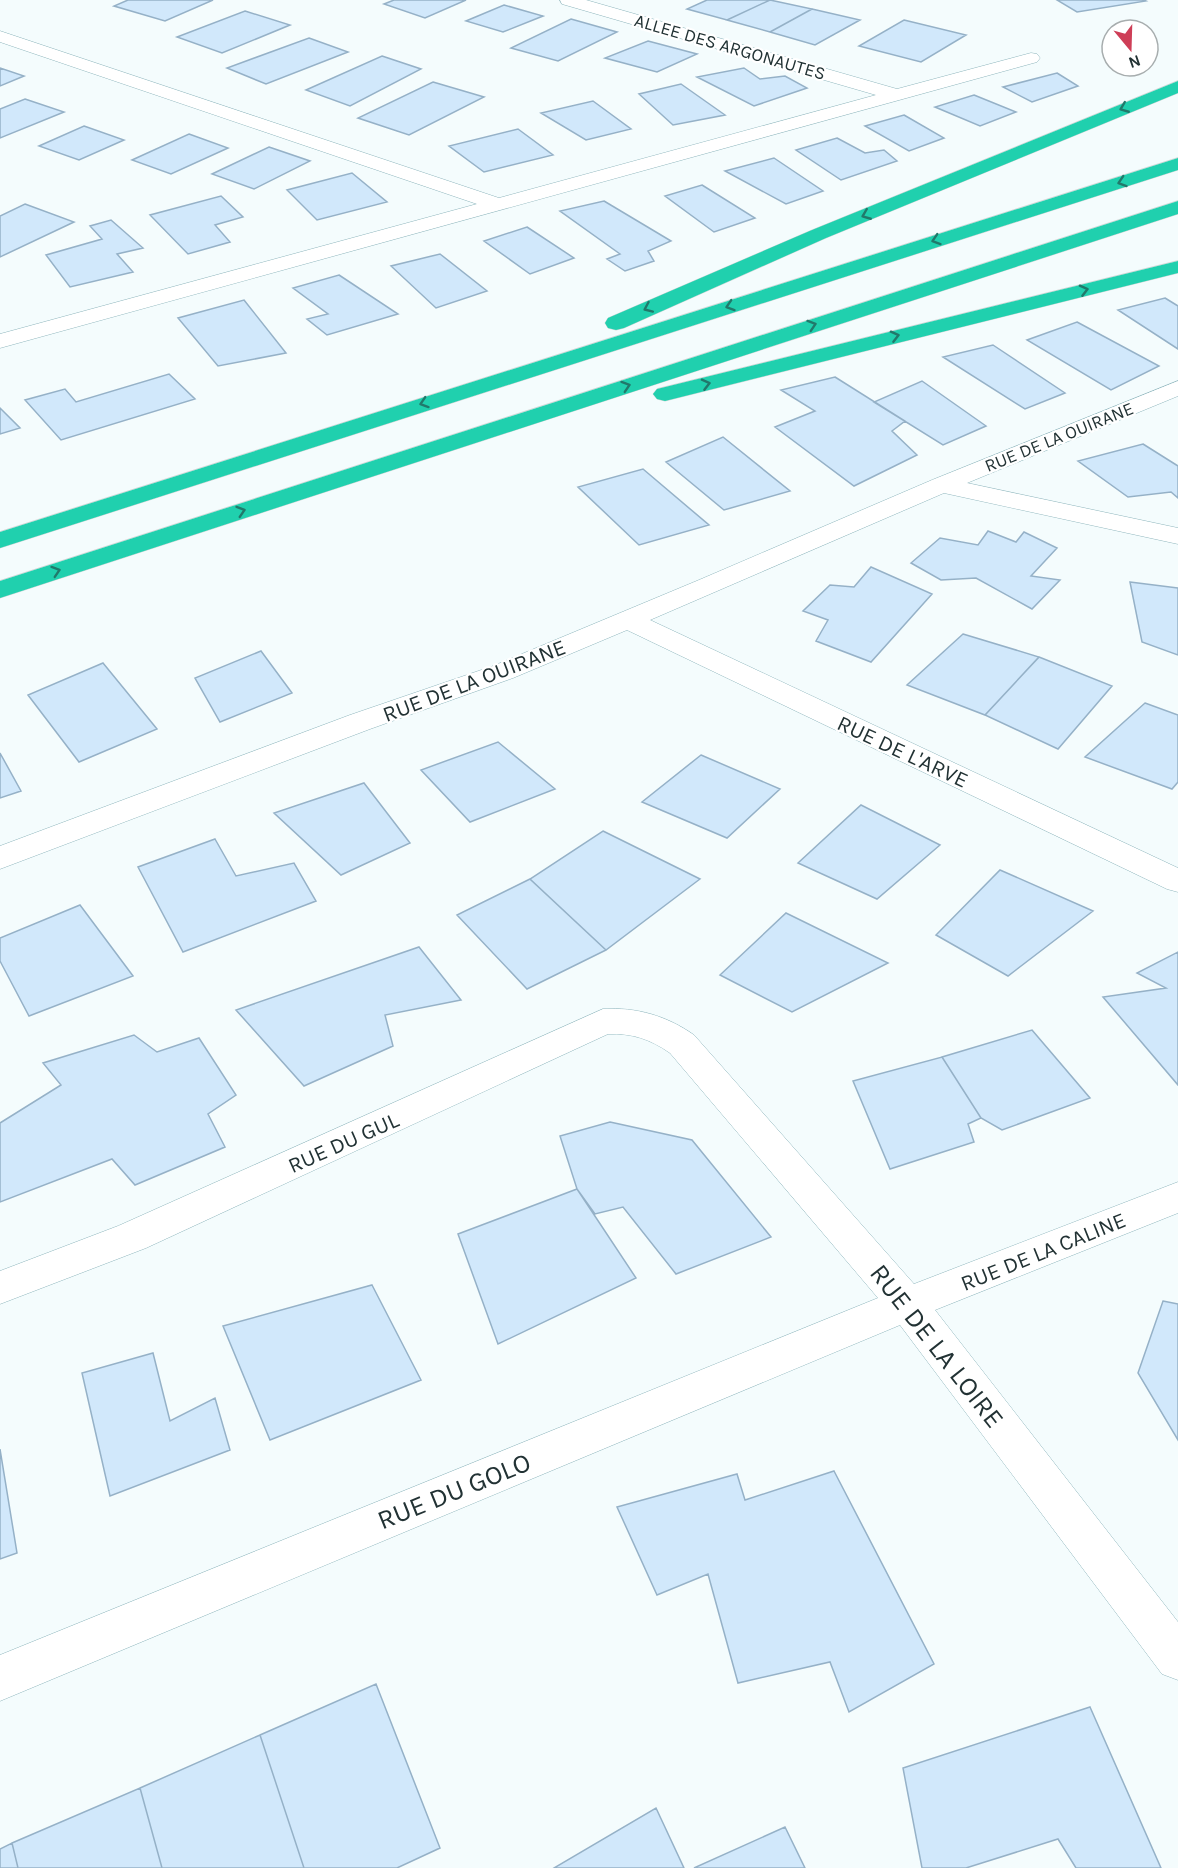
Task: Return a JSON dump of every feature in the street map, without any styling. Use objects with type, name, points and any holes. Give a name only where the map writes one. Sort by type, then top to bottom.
[{"type":"highway","points":[[451,394],[819,234],[1178,86]]},
{"type":"highway","points":[[0,540],[451,394],[1178,164]]},
{"type":"highway","points":[[0,590],[1178,207]]},
{"type":"highway","points":[[364,471],[1178,267]]},
{"type":"street","name":"ALLEE DES ARGONAUTES","points":[[568,0],[893,94]]},
{"type":"street","points":[[0,36],[497,204]]},
{"type":"street","points":[[0,341],[1030,58]]},
{"type":"street","name":"RUE DE LA OUIRANE","points":[[0,858],[349,726],[503,672],[1178,388]]},
{"type":"street","name":"RUE DE LA OUIRANE","points":[[941,486],[1178,536]]},
{"type":"street","name":"RUE DE L'ARVE","points":[[627,620],[1178,881]]},
{"type":"street","name":"RUE DU GUL","points":[[0,1288],[132,1237],[603,1022],[623,1020],[645,1023],[666,1032],[682,1044]]},
{"type":"street","name":"RUE DE LA LOIRE","points":[[682,1044],[907,1304],[1178,1658]]},
{"type":"street","name":"RUE DE LA CALINE","points":[[907,1304],[1178,1197]]},
{"type":"street","name":"RUE DU GOLO","points":[[0,1678],[907,1304]]},
{"type":"building","points":[[128,0],[213,0],[165,21],[114,6]]},
{"type":"building","points":[[394,0],[466,0],[425,18],[384,4]]},
{"type":"building","points":[[707,0],[770,0],[727,20],[687,9]]},
{"type":"building","points":[[770,0],[812,9],[770,32],[727,20]]},
{"type":"building","points":[[1057,0],[1144,0],[1146,1],[1077,12]]},
{"type":"building","points":[[504,5],[543,16],[503,32],[466,21]]},
{"type":"building","points":[[812,9],[860,20],[815,45],[770,32]]},
{"type":"building","points":[[245,11],[290,25],[222,53],[177,37]]},
{"type":"building","points":[[571,19],[617,32],[558,61],[511,48]]},
{"type":"building","points":[[904,20],[966,35],[921,62],[859,46]]},
{"type":"building","points":[[309,38],[348,52],[266,84],[227,68]]},
{"type":"building","points":[[648,41],[697,54],[657,72],[605,58]]},
{"type":"building","points":[[382,56],[421,69],[350,106],[306,90]]},
{"type":"building","points":[[0,68],[24,76],[0,86]]},
{"type":"building","points":[[744,68],[760,79],[785,76],[807,88],[754,106],[697,77]]},
{"type":"building","points":[[1057,73],[1078,86],[1032,102],[1003,87]]},
{"type":"building","points":[[433,82],[484,97],[409,135],[358,118]]},
{"type":"building","points":[[681,84],[725,115],[673,125],[639,94]]},
{"type":"building","points":[[974,95],[1016,112],[980,126],[935,107]]},
{"type":"building","points":[[25,99],[64,112],[0,138],[0,109]]},
{"type":"building","points":[[593,101],[631,129],[586,140],[541,113]]},
{"type":"building","points":[[904,115],[944,138],[909,151],[865,126]]},
{"type":"building","points":[[84,126],[124,140],[79,160],[39,146]]},
{"type":"building","points":[[518,129],[553,155],[484,172],[449,146]]},
{"type":"building","points":[[189,134],[228,148],[171,174],[132,160]]},
{"type":"building","points":[[837,138],[865,153],[884,150],[897,161],[841,180],[796,150]]},
{"type":"building","points":[[269,147],[310,161],[254,189],[212,174]]},
{"type":"building","points":[[774,158],[823,191],[786,204],[725,171]]},
{"type":"building","points":[[352,173],[387,202],[317,220],[287,190]]},
{"type":"building","points":[[702,185],[755,218],[714,232],[665,196]]},
{"type":"building","points":[[221,196],[243,217],[215,225],[230,242],[188,254],[150,215]]},
{"type":"building","points":[[604,201],[671,241],[648,251],[654,261],[625,271],[607,259],[620,254],[560,211]]},
{"type":"building","points":[[25,204],[74,222],[0,257],[0,216]]},
{"type":"building","points":[[111,220],[143,248],[117,254],[133,272],[70,287],[46,255],[102,239],[90,226]]},
{"type":"building","points":[[527,227],[574,258],[530,274],[484,241]]},
{"type":"building","points":[[440,254],[487,291],[436,308],[391,266]]},
{"type":"building","points":[[339,275],[398,314],[327,335],[307,319],[328,314],[293,288]]},
{"type":"building","points":[[1165,298],[1178,306],[1178,349],[1118,310]]},
{"type":"building","points":[[244,300],[286,353],[218,366],[178,318]]},
{"type":"building","points":[[1077,322],[1159,366],[1111,390],[1027,340]]},
{"type":"building","points":[[993,345],[1065,393],[1025,409],[943,357]]},
{"type":"building","points":[[169,374],[195,399],[61,440],[25,400],[65,389],[76,402]]},
{"type":"building","points":[[835,377],[905,421],[892,431],[917,455],[854,486],[775,427],[815,411],[781,390]]},
{"type":"building","points":[[922,381],[986,426],[943,445],[874,402]]},
{"type":"building","points":[[0,408],[20,428],[0,434]]},
{"type":"building","points":[[723,437],[790,491],[724,510],[666,462]]},
{"type":"building","points":[[1143,444],[1178,466],[1178,498],[1171,492],[1128,497],[1078,461]]},
{"type":"building","points":[[643,469],[709,525],[639,545],[578,487]]},
{"type":"building","points":[[988,531],[1016,542],[1024,532],[1057,548],[1031,576],[1060,580],[1032,609],[976,578],[941,580],[911,563],[940,538],[978,545]]},
{"type":"building","points":[[871,567],[932,594],[871,662],[816,641],[828,620],[803,611],[830,585],[854,587]]},
{"type":"building","points":[[1130,582],[1178,588],[1178,655],[1142,642]]},
{"type":"building","points":[[963,634],[1039,657],[985,715],[907,685]]},
{"type":"building","points":[[261,651],[292,693],[220,722],[195,678]]},
{"type":"building","points":[[1039,657],[1112,686],[1058,749],[985,715]]},
{"type":"building","points":[[103,663],[157,729],[79,762],[28,695]]},
{"type":"building","points":[[1145,703],[1178,715],[1178,782],[1172,789],[1085,757]]},
{"type":"building","points":[[498,742],[555,789],[470,822],[421,770]]},
{"type":"building","points":[[0,753],[21,791],[0,798]]},
{"type":"building","points":[[701,755],[780,789],[727,838],[642,802]]},
{"type":"building","points":[[364,783],[410,843],[341,875],[274,813]]},
{"type":"building","points":[[861,805],[940,845],[877,899],[798,863]]},
{"type":"building","points":[[603,831],[700,879],[606,950],[530,879]]},
{"type":"building","points":[[215,839],[236,876],[294,863],[316,901],[183,952],[138,867]]},
{"type":"building","points":[[1000,870],[1093,911],[1008,976],[936,935]]},
{"type":"building","points":[[530,879],[606,950],[527,989],[457,915]]},
{"type":"building","points":[[80,905],[133,976],[29,1016],[0,961],[0,938]]},
{"type":"building","points":[[786,913],[888,963],[792,1012],[720,975]]},
{"type":"building","points":[[419,947],[461,1000],[385,1015],[393,1046],[304,1086],[236,1010]]},
{"type":"building","points":[[1178,952],[1178,1085],[1103,997],[1166,988],[1137,973]]},
{"type":"building","points":[[1032,1030],[1090,1098],[1002,1130],[981,1118],[942,1057]]},
{"type":"building","points":[[134,1035],[157,1052],[199,1038],[236,1095],[208,1114],[225,1147],[135,1185],[112,1159],[0,1202],[0,1123],[61,1085],[43,1063]]},
{"type":"building","points":[[942,1057],[981,1118],[968,1124],[974,1142],[890,1169],[853,1081]]},
{"type":"building","points":[[610,1122],[692,1140],[771,1237],[676,1274],[623,1207],[595,1214],[577,1189],[560,1136]]},
{"type":"building","points":[[577,1189],[636,1278],[498,1344],[458,1234]]},
{"type":"building","points":[[372,1285],[421,1380],[270,1440],[223,1326]]},
{"type":"building","points":[[1163,1301],[1178,1304],[1178,1440],[1138,1373]]},
{"type":"building","points":[[153,1353],[170,1421],[215,1398],[230,1450],[110,1496],[82,1373]]},
{"type":"building","points":[[0,1449],[17,1553],[0,1559]]},
{"type":"building","points":[[834,1471],[934,1664],[849,1712],[830,1662],[738,1683],[708,1574],[657,1595],[617,1507],[737,1474],[745,1500]]},
{"type":"building","points":[[376,1684],[440,1848],[397,1868],[304,1868],[260,1735]]},
{"type":"building","points":[[1090,1707],[1161,1868],[1076,1868],[1058,1839],[966,1868],[922,1868],[903,1768]]},
{"type":"building","points":[[260,1735],[304,1868],[162,1868],[140,1788]]},
{"type":"building","points":[[140,1788],[162,1868],[18,1868],[12,1843]]},
{"type":"building","points":[[656,1808],[684,1868],[554,1868]]},
{"type":"building","points":[[785,1827],[805,1868],[694,1868]]},
{"type":"building","points":[[12,1843],[18,1868],[0,1868],[0,1849]]}]
